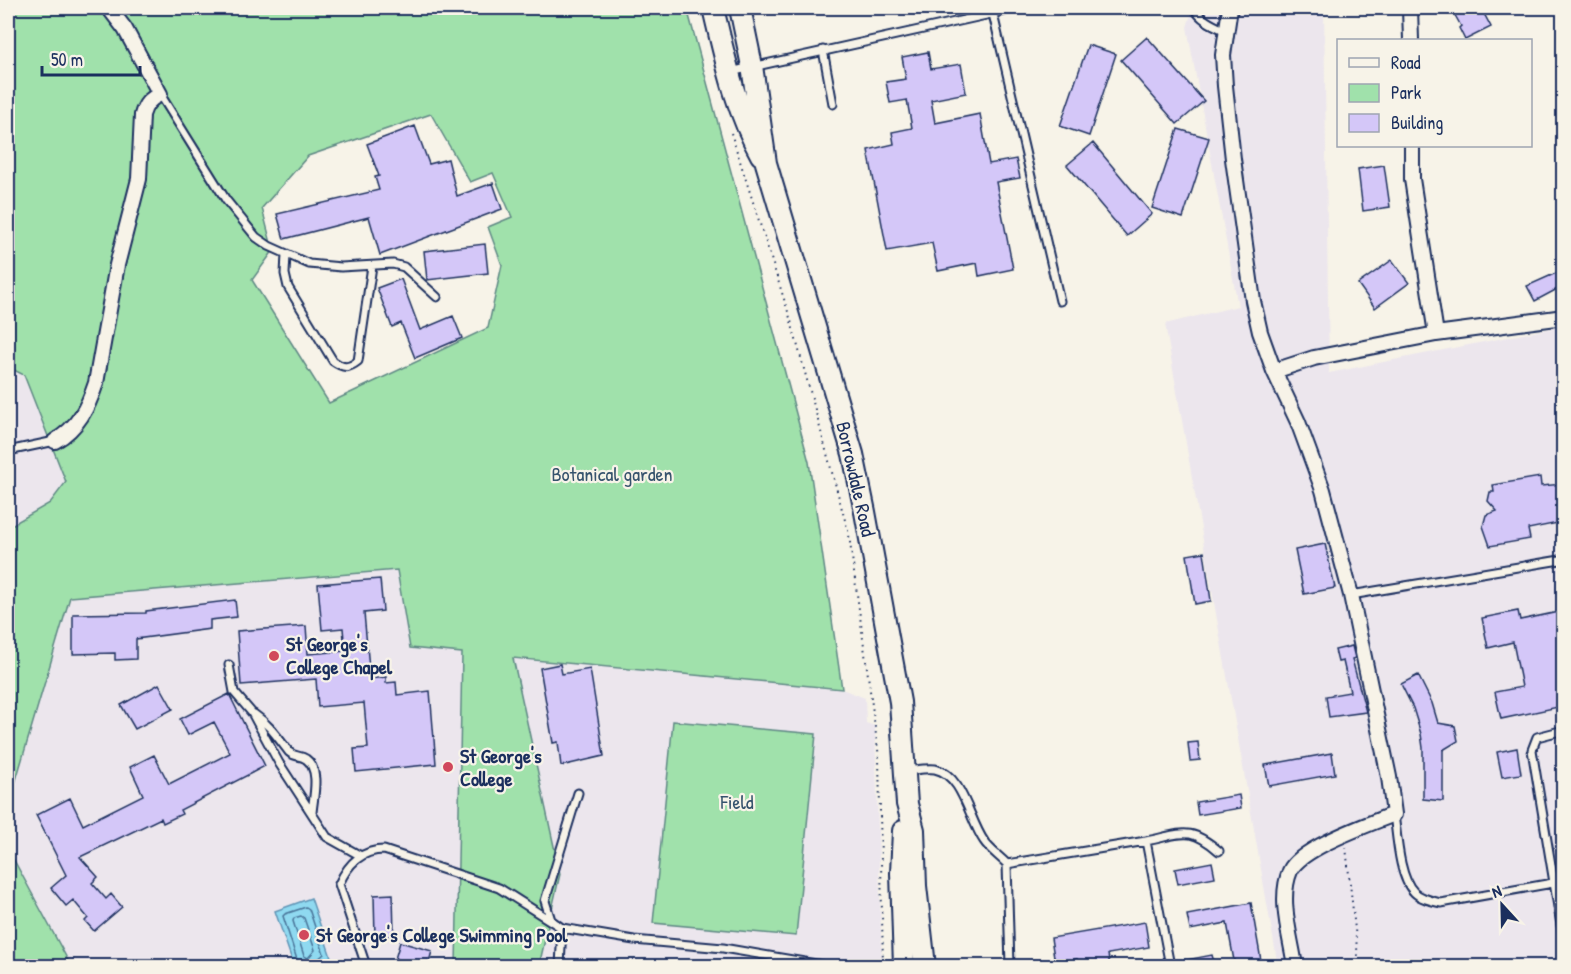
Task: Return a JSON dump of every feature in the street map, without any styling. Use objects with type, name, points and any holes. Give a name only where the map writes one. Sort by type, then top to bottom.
[{"type":"main road","name":"Borrowdale Road","points":[[713,8],[728,73],[750,136],[765,163]]},
{"type":"main road","name":"Borrowdale Road","points":[[740,8],[752,66],[765,163],[853,454],[900,702],[907,804],[914,830],[916,886],[924,966]]},
{"type":"main road","name":"Borrowdale Road","points":[[904,966],[901,873],[902,836],[907,804]]},
{"type":"street","points":[[55,441],[73,428],[90,400],[96,383],[117,265],[139,179],[142,115],[151,99],[160,94],[125,29],[109,8]]},
{"type":"street","points":[[1230,8],[1223,56],[1225,86],[1244,240],[1260,332],[1274,371],[1298,422],[1323,490],[1352,595],[1389,777],[1394,814],[1303,855],[1291,869],[1286,886],[1286,906],[1295,966]]},
{"type":"street","points":[[1410,8],[1410,39]]},
{"type":"street","points":[[1412,147],[1412,179],[1436,334]]},
{"type":"street","points":[[1274,371],[1314,358],[1436,334],[1563,317]]},
{"type":"lane","points":[[728,73],[1018,8]]},
{"type":"lane","points":[[1194,8],[1210,24],[1226,31]]},
{"type":"lane","points":[[993,14],[1060,301]]},
{"type":"lane","points":[[823,51],[832,104]]},
{"type":"lane","points":[[160,94],[238,217],[256,237],[269,246],[309,264],[326,267],[393,264],[404,267],[437,297]]},
{"type":"lane","points":[[286,254],[285,274],[288,287],[333,361],[342,367],[350,367],[358,362],[372,266]]},
{"type":"lane","points":[[8,451],[55,441]]},
{"type":"lane","points":[[1352,595],[1560,560]]},
{"type":"lane","points":[[229,665],[234,692],[252,713],[279,763],[327,837],[361,856]]},
{"type":"lane","points":[[252,713],[264,721],[292,755],[306,759],[314,772],[312,814]]},
{"type":"lane","points":[[1563,730],[1537,737],[1532,750],[1563,943]]},
{"type":"lane","points":[[279,763],[292,755]]},
{"type":"lane","points":[[905,771],[936,769],[953,779],[985,843],[1007,864],[1010,966]]},
{"type":"lane","points":[[562,928],[551,920],[545,902],[578,793]]},
{"type":"lane","points":[[1394,814],[1408,884],[1415,894],[1425,899],[1441,903],[1563,881]]},
{"type":"lane","points":[[1007,864],[1190,832],[1202,836],[1218,851]]},
{"type":"lane","points":[[1146,841],[1170,966]]},
{"type":"lane","points":[[366,966],[339,884],[346,867],[372,850],[384,850],[499,888],[562,928],[634,940],[723,948],[828,966]]},
{"type":"lane","points":[[560,966],[562,928]]},
{"type":"path","points":[[729,128],[791,321],[849,535],[879,758],[883,966]]},
{"type":"path","points":[[1345,835],[1359,966]]},
{"type":"shaded area","points":[[1193,8],[1324,8],[1329,373],[1563,326],[1563,966],[1278,966],[1165,324],[1238,306],[1187,27]]},
{"type":"shaded area","points":[[8,367],[23,375],[67,482],[50,503],[8,527]]},
{"type":"shaded area","name":"St George's College","points":[[398,570],[727,678],[842,689],[865,698],[866,723],[875,726],[882,966],[8,966],[8,807],[70,597]]},
{"type":"green space","name":"Botanical garden","points":[[8,8],[687,8],[809,462],[842,689],[513,658],[560,874],[539,966],[456,966],[462,653],[410,648],[397,570],[70,597],[8,807],[8,527],[50,503],[66,482],[24,375],[8,367]],"holes":[[[431,114],[470,182],[493,173],[512,217],[488,227],[502,265],[488,328],[329,403],[252,280],[273,251],[262,208],[308,156]]]},
{"type":"green space","name":"Field","points":[[673,721],[816,734],[796,936],[653,923]]},
{"type":"green space","points":[[8,849],[71,966],[8,966]]},
{"type":"water","name":"St George's College Swimming Pool","points":[[311,898],[332,960],[313,966],[294,966],[275,911]]},
{"type":"building","points":[[1451,8],[1481,8],[1491,27],[1464,39],[1459,28],[1461,26]]},
{"type":"building","points":[[1147,37],[1204,101],[1177,124],[1121,60]]},
{"type":"building","points":[[1088,45],[1116,54],[1089,136],[1060,126]]},
{"type":"building","points":[[928,52],[931,69],[961,64],[966,93],[931,100],[935,123],[980,114],[989,164],[1016,159],[1020,178],[996,182],[1013,269],[979,276],[977,263],[938,271],[932,243],[887,251],[868,150],[894,144],[892,132],[912,128],[907,100],[890,103],[886,82],[906,79],[902,57]]},
{"type":"building","points":[[415,126],[429,164],[448,159],[457,196],[493,183],[502,209],[380,255],[369,217],[284,239],[277,214],[379,190],[375,177],[379,176],[367,144]]},
{"type":"building","points":[[1178,129],[1209,138],[1183,218],[1152,208]]},
{"type":"building","points":[[1093,143],[1152,214],[1127,236],[1067,165]]},
{"type":"building","points":[[1384,165],[1390,207],[1363,211],[1358,169]]},
{"type":"building","points":[[485,244],[488,273],[427,280],[424,251]]},
{"type":"building","points":[[1392,260],[1409,283],[1375,308],[1358,284]]},
{"type":"building","points":[[1563,270],[1563,286],[1535,301],[1527,286]]},
{"type":"building","points":[[401,279],[420,330],[453,316],[462,338],[415,358],[401,323],[392,327],[377,288]]},
{"type":"building","points":[[1540,477],[1541,486],[1563,484],[1563,522],[1528,529],[1530,539],[1490,546],[1483,526],[1486,515],[1497,511],[1488,501],[1490,492],[1494,492],[1493,485]]},
{"type":"building","points":[[1325,544],[1335,588],[1304,594],[1295,550]]},
{"type":"building","points":[[1204,552],[1211,601],[1195,604],[1187,555]]},
{"type":"building","points":[[380,579],[383,611],[364,613],[370,679],[386,677],[386,683],[396,682],[397,695],[430,691],[436,764],[356,772],[354,749],[368,748],[364,703],[318,707],[316,679],[241,685],[237,631],[306,626],[308,654],[345,651],[343,628],[322,630],[318,584]]},
{"type":"building","points":[[235,600],[237,617],[210,620],[210,629],[136,639],[136,659],[115,660],[115,653],[73,654],[73,614],[146,613],[146,611]]},
{"type":"building","points":[[1518,611],[1520,620],[1563,611],[1563,706],[1501,719],[1495,692],[1522,687],[1513,642],[1488,648],[1482,618]]},
{"type":"building","points":[[1352,646],[1355,658],[1352,659],[1366,712],[1329,717],[1326,696],[1350,692],[1343,661],[1338,662],[1335,650]]},
{"type":"building","points":[[560,664],[562,674],[590,669],[604,756],[561,766],[558,742],[553,743],[540,668]]},
{"type":"building","points":[[1418,675],[1432,703],[1438,723],[1455,726],[1458,741],[1443,750],[1443,801],[1423,799],[1421,734],[1413,708],[1401,684]]},
{"type":"building","points":[[159,684],[173,709],[135,729],[121,705]]},
{"type":"building","points":[[229,694],[265,766],[180,810],[182,814],[163,823],[161,818],[80,857],[98,877],[92,883],[106,899],[111,894],[122,907],[94,931],[85,921],[88,918],[73,900],[66,906],[51,888],[66,875],[36,815],[70,798],[83,825],[143,795],[130,767],[154,755],[169,784],[230,753],[214,722],[188,735],[180,719]]},
{"type":"building","points":[[1198,742],[1200,760],[1190,761],[1188,743]]},
{"type":"building","points":[[1517,748],[1521,774],[1502,777],[1497,752]]},
{"type":"building","points":[[1332,753],[1335,774],[1269,786],[1265,765]]},
{"type":"building","points":[[1239,795],[1241,808],[1198,815],[1196,802]]},
{"type":"building","points":[[1212,862],[1215,877],[1178,884],[1175,869]]},
{"type":"building","points":[[393,894],[394,936],[375,937],[374,895]]},
{"type":"building","points":[[1251,903],[1262,966],[1235,966],[1227,923],[1190,930],[1187,915]]},
{"type":"building","points":[[1145,922],[1149,947],[1108,954],[1110,966],[1078,966],[1077,959],[1055,963],[1051,938]]},
{"type":"building","points":[[400,942],[432,951],[428,966],[395,959]]},
{"type":"building","points":[[1212,955],[1215,966],[1181,966],[1181,961]]},
{"type":"place","name":"St George's College Chapel","points":[[274,656]]},
{"type":"place","name":"St George's College","points":[[448,767]]},
{"type":"place","name":"St George's College Swimming Pool","points":[[304,935]]}]
